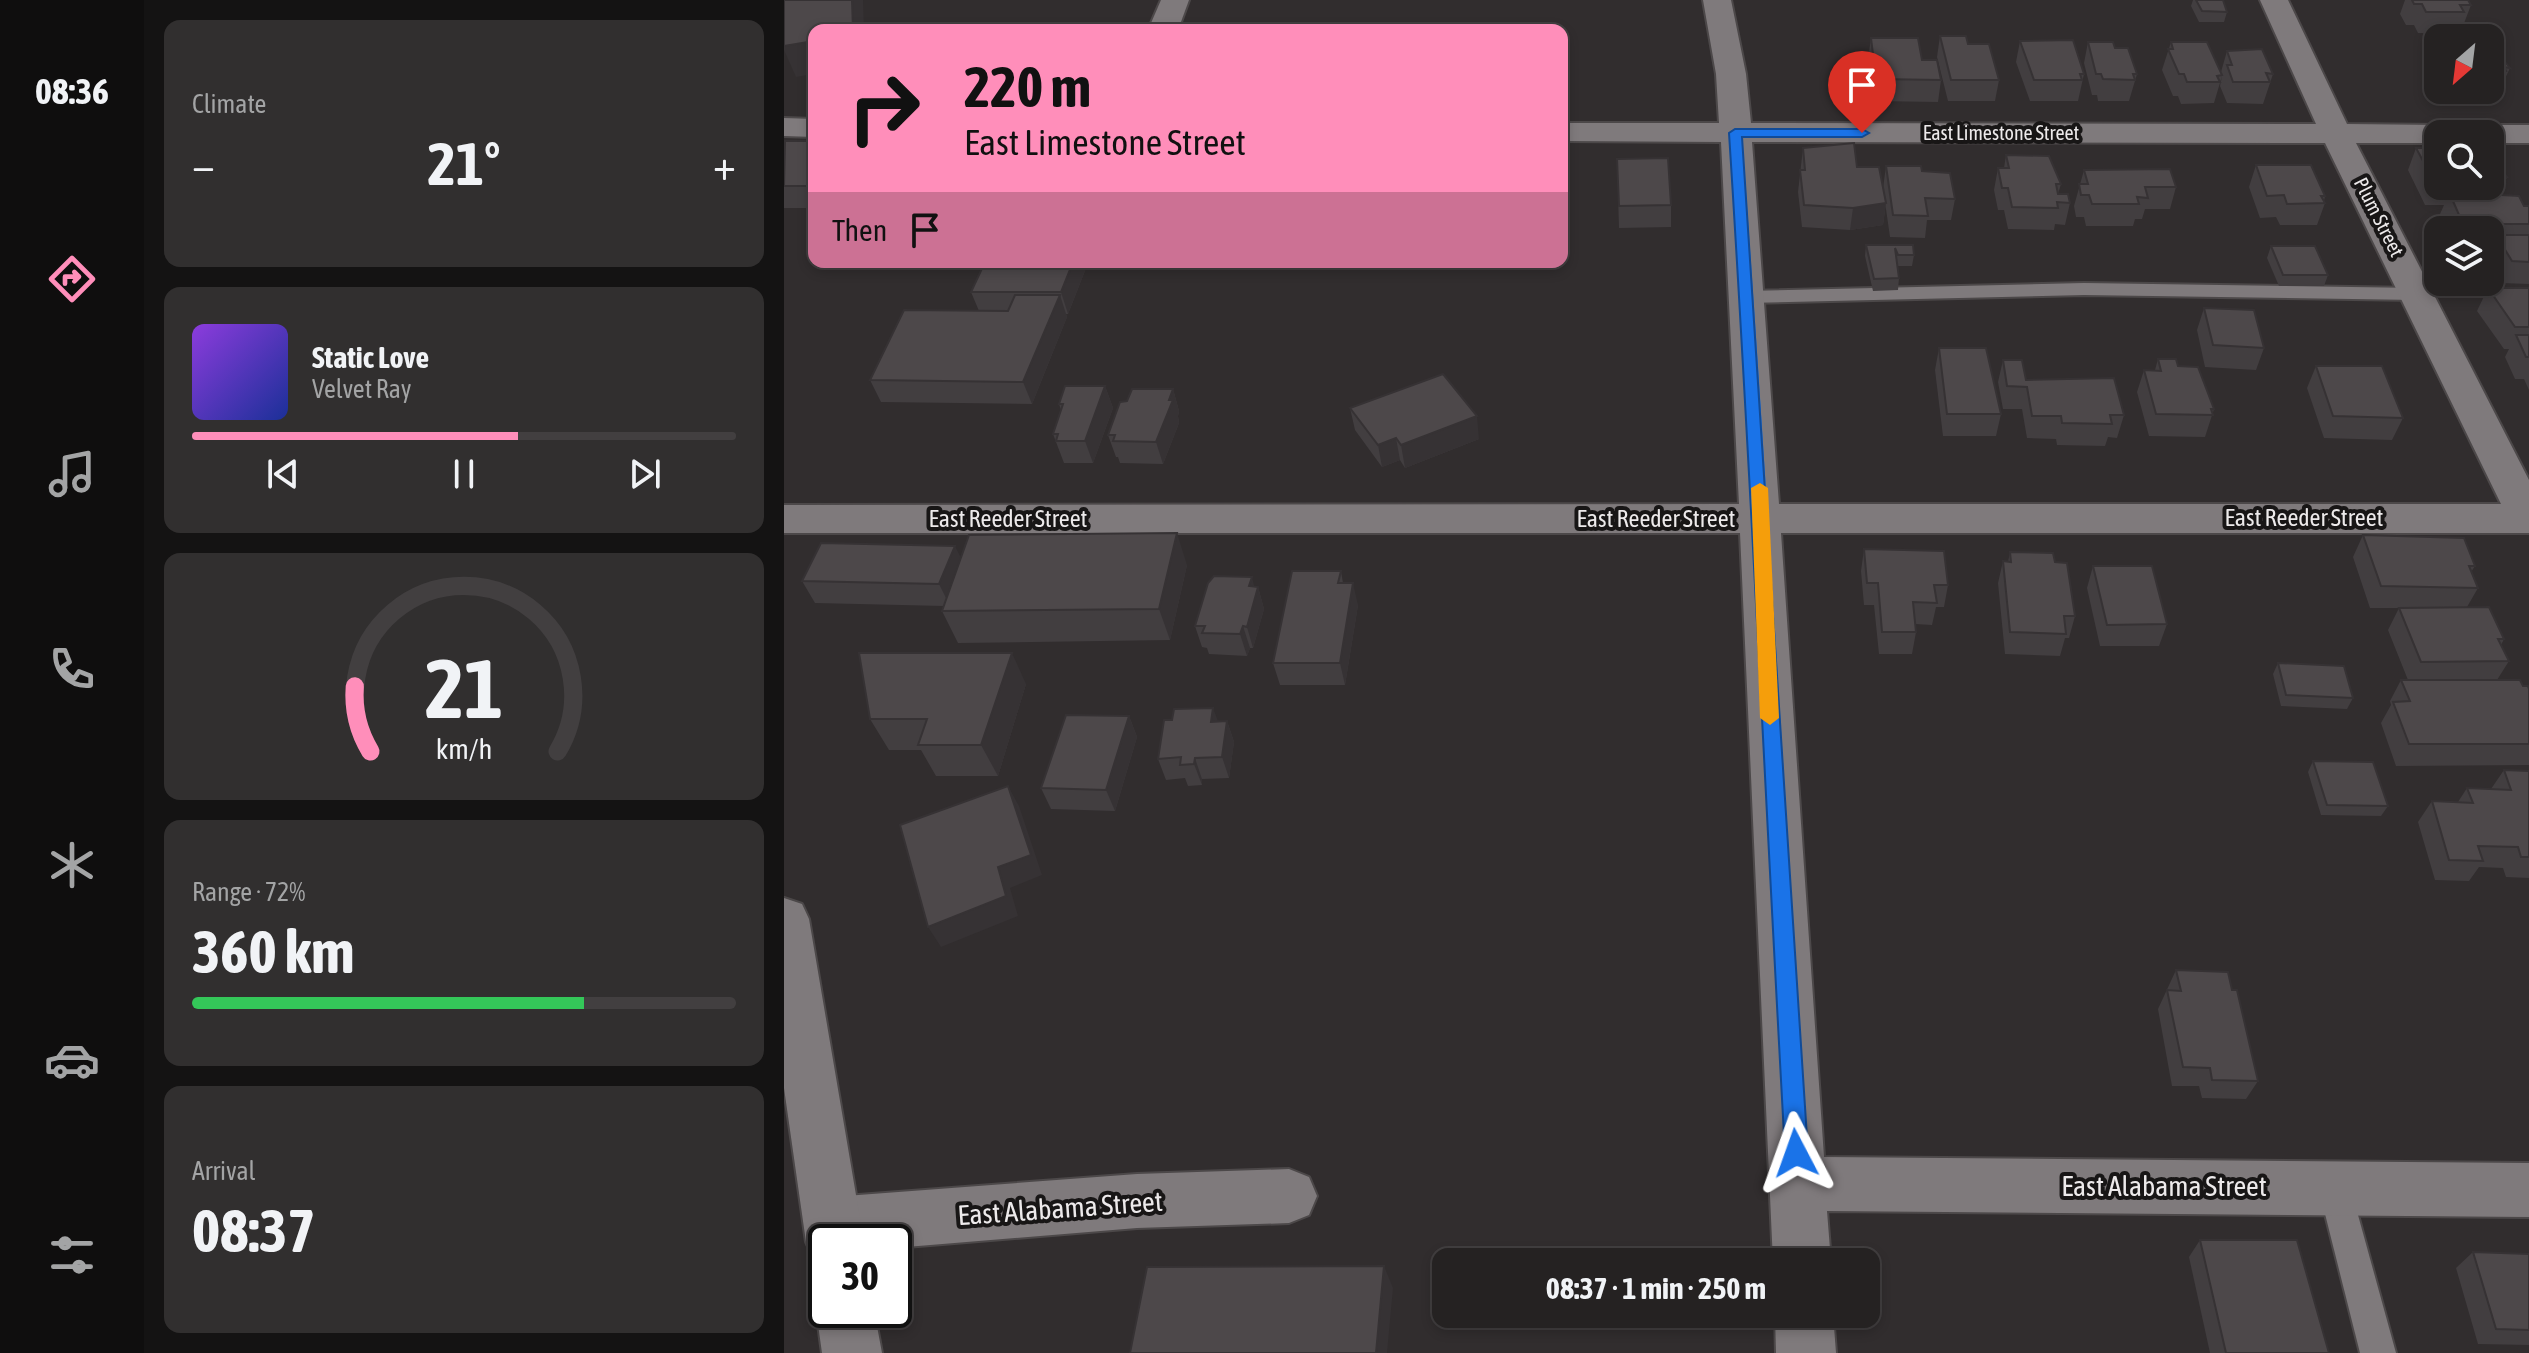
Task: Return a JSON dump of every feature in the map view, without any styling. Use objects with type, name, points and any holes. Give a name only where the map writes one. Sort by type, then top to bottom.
[{"type":"street","points":[[1165,24],[1175,0]]},
{"type":"street","points":[[1717,0],[1731,74],[1762,519],[1766,656],[1801,1248]]},
{"type":"street","name":"Plum Street","points":[[2274,0],[2336,134],[2529,518]]},
{"type":"street","points":[[784,127],[808,128]]},
{"type":"street","name":"East Limestone Street","points":[[1568,132],[2424,134]]},
{"type":"street","points":[[2504,134],[2529,134]]},
{"type":"street","name":"East Reeder Street","points":[[784,519],[2529,518]]},
{"type":"street","points":[[784,919],[788,977],[831,1224]]},
{"type":"street","name":"East Alabama Street","points":[[1798,1184],[2529,1190]]},
{"type":"street","name":"East Alabama Street","points":[[912,1225],[1137,1201],[1289,1196]]},
{"type":"street","points":[[848,1328],[852,1353]]},
{"type":"street","points":[[1805,1328],[1806,1353]]},
{"type":"lane","points":[[1746,297],[2084,289],[2418,294]]},
{"type":"lane","points":[[2334,1186],[2378,1353]]},
{"type":"building","points":[[784,0],[852,0],[853,24],[808,24],[808,42],[784,46]]},
{"type":"building","points":[[2196,0],[2223,0],[2227,12],[2202,11]]},
{"type":"building","points":[[2412,0],[2468,0],[2471,5],[2460,5],[2464,12],[2426,12],[2422,4],[2414,4]]},
{"type":"building","points":[[1940,36],[1966,36],[1968,44],[1989,44],[1999,80],[1951,80]]},
{"type":"building","points":[[1871,38],[1918,38],[1922,60],[1937,60],[1941,80],[1876,79]]},
{"type":"building","points":[[2073,40],[2084,74],[2080,74],[2082,80],[2034,80],[2020,41]]},
{"type":"building","points":[[2088,42],[2113,42],[2115,48],[2128,48],[2137,74],[2133,74],[2135,80],[2103,79],[2101,74],[2096,74]]},
{"type":"building","points":[[2171,42],[2207,42],[2222,75],[2217,76],[2220,82],[2187,82],[2184,74],[2179,74],[2168,49],[2173,49]]},
{"type":"building","points":[[2262,49],[2273,74],[2266,73],[2270,82],[2233,82],[2227,65],[2232,65],[2227,51]]},
{"type":"building","points":[[785,141],[808,141],[808,186],[784,186]]},
{"type":"building","points":[[1854,143],[1857,167],[1879,167],[1886,203],[1853,208],[1804,205],[1800,170],[1805,170],[1803,148]]},
{"type":"building","points":[[2416,148],[2424,148],[2424,163]]},
{"type":"building","points":[[2006,155],[2049,156],[2061,184],[2056,184],[2058,194],[2068,194],[2070,203],[2057,202],[2058,208],[2012,207],[2008,188],[2002,188],[1998,168],[2009,168]]},
{"type":"building","points":[[1668,158],[1671,205],[1619,206],[1617,159]]},
{"type":"building","points":[[2256,165],[2311,165],[2325,196],[2321,196],[2325,203],[2287,204],[2284,195],[2267,196]]},
{"type":"building","points":[[1886,166],[1921,166],[1922,171],[1950,173],[1955,199],[1925,198],[1928,216],[1893,215]]},
{"type":"building","points":[[2170,169],[2176,187],[2145,187],[2148,198],[2137,197],[2139,204],[2092,204],[2089,195],[2081,195],[2079,184],[2088,184],[2084,170]]},
{"type":"building","points":[[2504,195],[2519,196],[2524,206],[2529,206],[2529,224],[2504,224],[2504,216],[2460,216],[2452,200],[2504,200]]},
{"type":"building","points":[[2504,235],[2529,235],[2529,262],[2512,261],[2504,248]]},
{"type":"building","points":[[1866,245],[1913,245],[1914,255],[1898,255],[1895,248],[1899,278],[1874,279]]},
{"type":"building","points":[[2271,246],[2315,246],[2328,275],[2283,275]]},
{"type":"building","points":[[982,268],[1071,268],[1061,292],[971,292]]},
{"type":"building","points":[[2504,288],[2529,288],[2529,327],[2515,327],[2494,296],[2504,296]]},
{"type":"building","points":[[1015,295],[1060,295],[1023,382],[870,380],[904,310],[1008,311]]},
{"type":"building","points":[[2204,308],[2254,310],[2264,348],[2213,345]]},
{"type":"building","points":[[2516,335],[2529,335],[2529,357],[2526,357]]},
{"type":"building","points":[[1939,348],[1986,348],[2001,414],[1947,414]]},
{"type":"building","points":[[2158,359],[2176,359],[2178,366],[2198,367],[2214,409],[2211,409],[2213,415],[2156,414],[2144,370],[2161,371]]},
{"type":"building","points":[[2003,360],[2022,360],[2026,380],[2114,378],[2124,415],[2110,415],[2112,424],[2062,423],[2061,416],[2032,416],[2027,387],[2007,386]]},
{"type":"building","points":[[2316,366],[2382,366],[2403,418],[2333,416]]},
{"type":"building","points":[[1443,374],[1477,416],[1401,445],[1396,438],[1378,445],[1350,408]]},
{"type":"building","points":[[1065,386],[1105,386],[1085,441],[1056,441],[1058,434],[1053,434],[1063,404],[1059,404]]},
{"type":"building","points":[[1132,389],[1173,389],[1169,400],[1173,400],[1156,442],[1113,441],[1115,435],[1108,435],[1120,402],[1127,401]]},
{"type":"building","points":[[1177,533],[1159,609],[942,611],[969,535]]},
{"type":"building","points":[[2363,535],[2464,538],[2475,566],[2469,566],[2478,588],[2381,586]]},
{"type":"building","points":[[821,543],[955,546],[939,584],[802,581]]},
{"type":"building","points":[[1864,549],[1944,551],[1948,585],[1934,585],[1937,603],[1913,602],[1916,632],[1882,632],[1878,583],[1867,583]]},
{"type":"building","points":[[2010,552],[2053,553],[2055,562],[2067,563],[2075,616],[2064,616],[2066,634],[2010,632],[2003,561],[2011,562]]},
{"type":"building","points":[[2093,566],[2152,566],[2167,624],[2107,625]]},
{"type":"building","points":[[1292,571],[1341,571],[1338,583],[1353,583],[1340,663],[1273,663]]},
{"type":"building","points":[[1214,576],[1252,577],[1249,586],[1258,587],[1247,627],[1243,626],[1240,634],[1202,633],[1205,626],[1195,626],[1208,583]]},
{"type":"building","points":[[2489,607],[2504,639],[2498,639],[2509,661],[2421,662],[2399,608]]},
{"type":"building","points":[[859,653],[1012,653],[981,745],[918,745],[927,719],[870,719]]},
{"type":"building","points":[[2278,663],[2344,666],[2353,698],[2286,695]]},
{"type":"building","points":[[2401,680],[2520,680],[2529,689],[2529,744],[2409,744],[2393,702],[2410,701]]},
{"type":"building","points":[[1213,708],[1211,722],[1227,721],[1222,757],[1195,758],[1194,764],[1180,765],[1181,757],[1158,759],[1164,720],[1172,720],[1174,709]]},
{"type":"building","points":[[1066,715],[1129,716],[1106,790],[1041,788]]},
{"type":"building","points":[[2313,761],[2373,762],[2388,806],[2327,805]]},
{"type":"building","points":[[2504,770],[2529,771],[2529,857],[2521,857],[2518,847],[2478,846],[2483,861],[2449,860],[2432,801],[2473,803],[2467,788],[2511,790]]},
{"type":"building","points":[[1008,786],[1031,855],[998,867],[1006,896],[928,927],[900,825]]},
{"type":"building","points":[[2176,970],[2228,972],[2232,990],[2237,990],[2258,1081],[2212,1080],[2210,1068],[2183,1067],[2167,990],[2181,991]]},
{"type":"building","points":[[2200,1240],[2297,1240],[2329,1353],[2226,1353]]},
{"type":"building","points":[[2473,1252],[2529,1254],[2529,1330],[2496,1329]]},
{"type":"building","points":[[1384,1266],[1376,1353],[1130,1353],[1147,1267]]},
{"type":"slow traffic","points":[[1760,488],[1770,718]]},
{"type":"route","points":[[1796,1153],[1766,656],[1762,519],[1735,133],[1862,133]]}]
